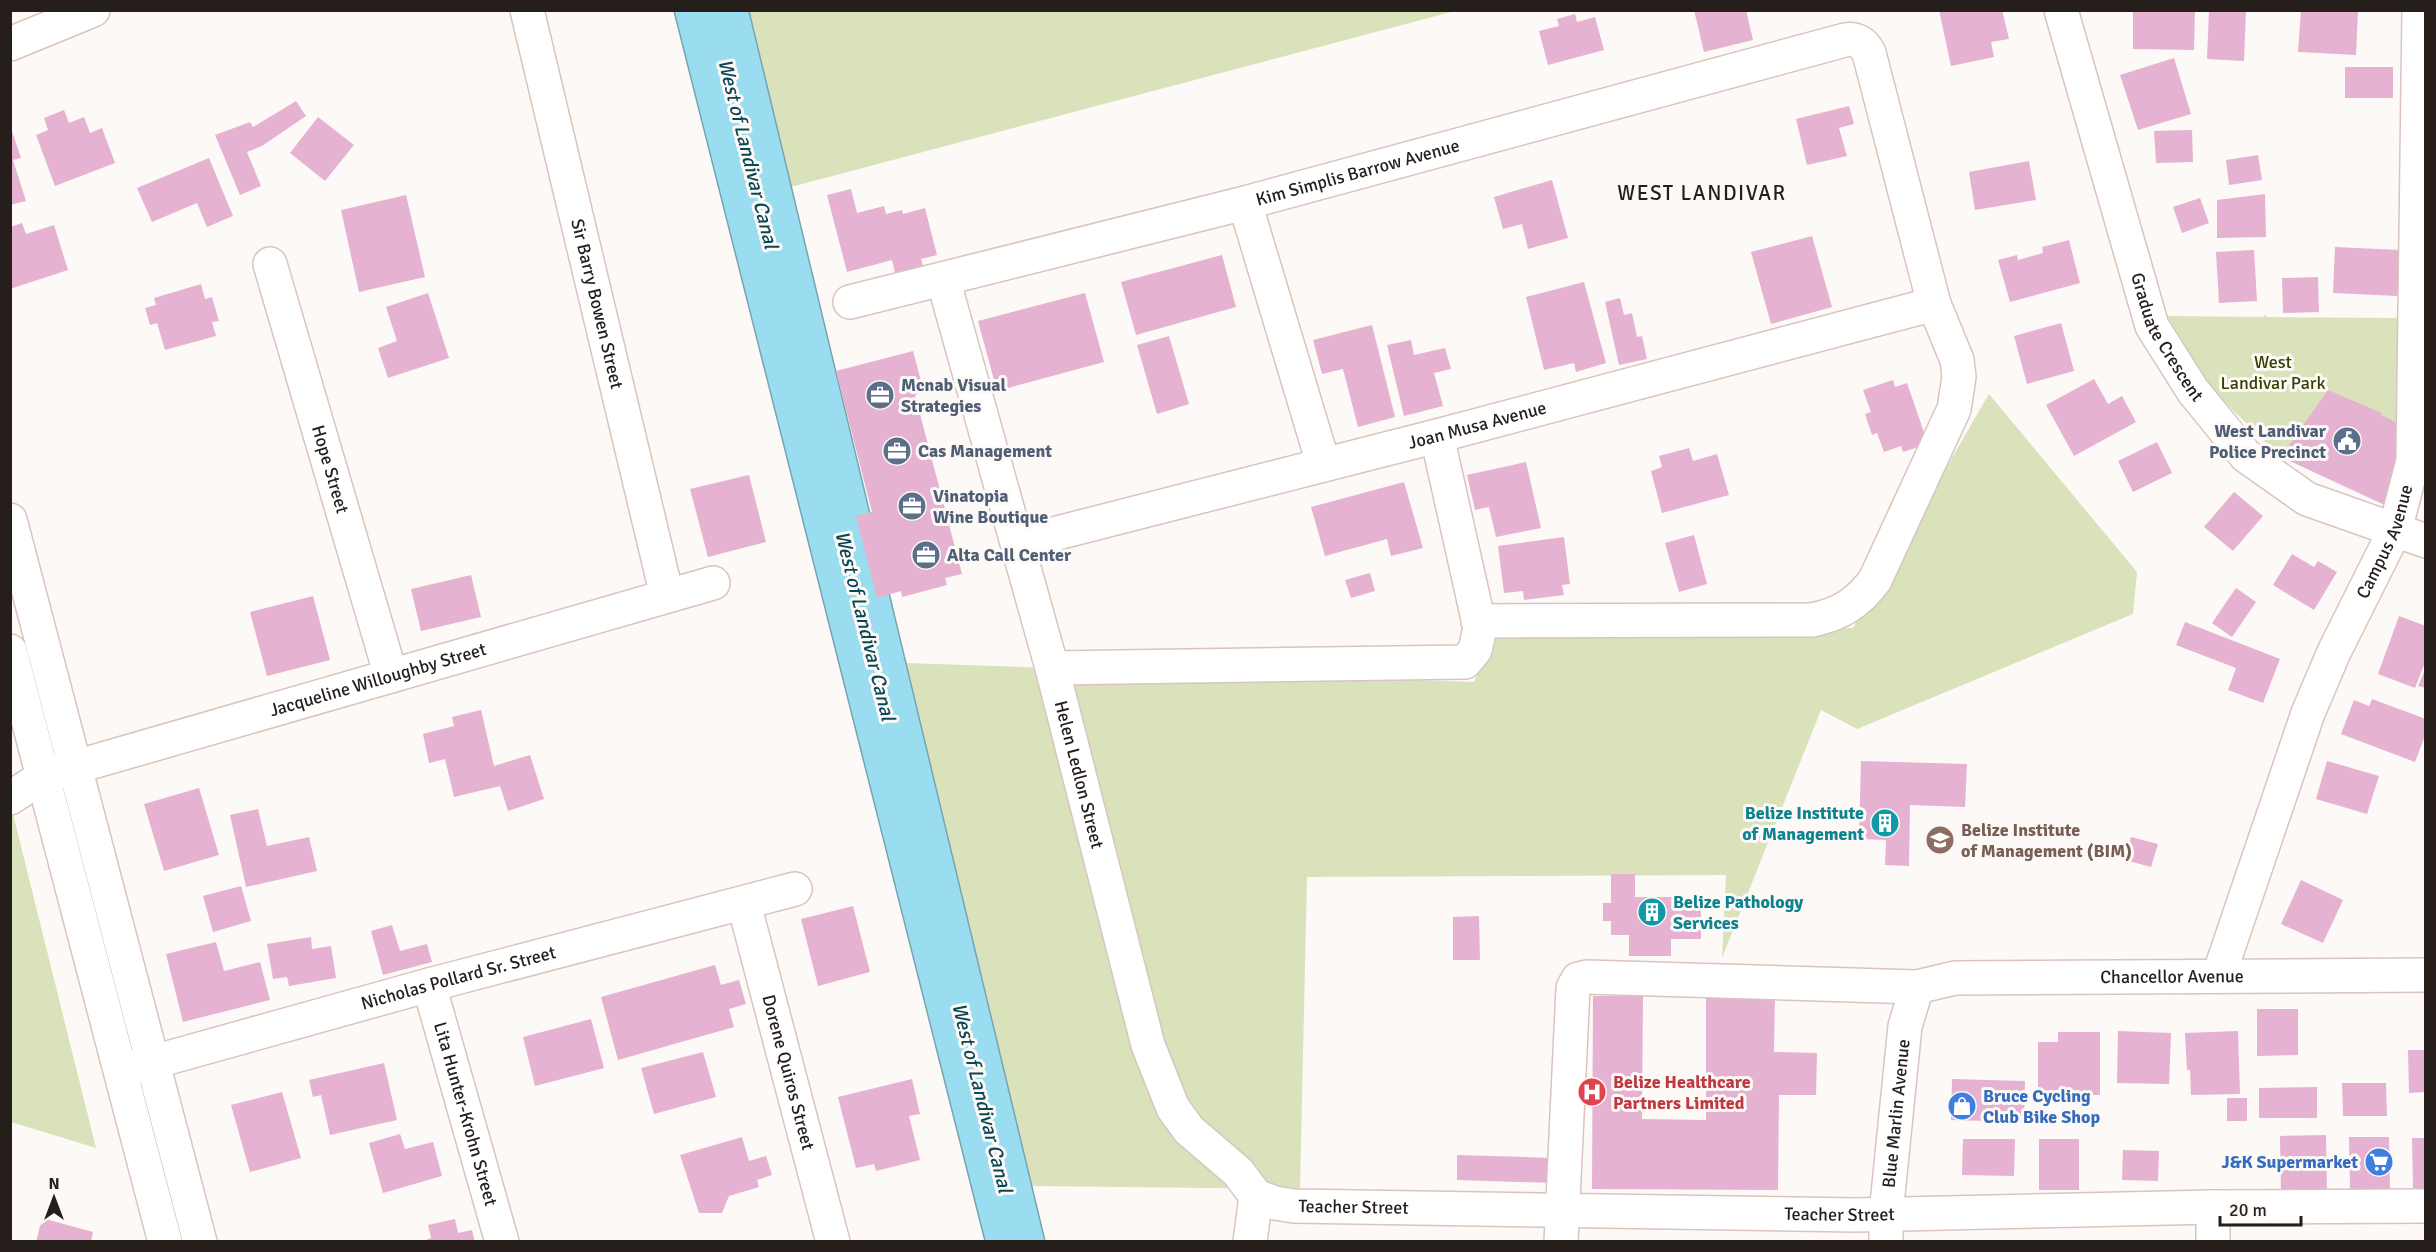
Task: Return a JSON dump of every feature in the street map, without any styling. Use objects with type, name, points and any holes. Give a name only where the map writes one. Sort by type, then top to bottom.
[{"type":"street","points":[[10,44],[93,10]]},
{"type":"street","name":"Sir Barry Bowen Street","points":[[526,10],[668,596]]},
{"type":"street","name":"Graduate Crescent","points":[[2061,10],[2152,326],[2193,391],[2246,456],[2307,499],[2426,541]]},
{"type":"street","name":"Campus Avenue","points":[[2220,975],[2308,713],[2334,652],[2395,530],[2413,461],[2419,10]]},
{"type":"street","name":"Kim Simplis Barrow Avenue","points":[[850,302],[1245,203],[1854,39],[1861,43],[1869,53],[1934,304]]},
{"type":"street","points":[[1245,203],[1323,463]]},
{"type":"street","name":"Hope Street","points":[[270,264],[391,676]]},
{"type":"street","name":"Helen Ledlon Street","points":[[943,279],[1052,668],[1148,1045],[1173,1108],[1190,1130],[1238,1172],[1256,1196]]},
{"type":"street","points":[[1478,621],[1812,620],[1831,616],[1849,608],[1864,595],[1875,580],[1954,409],[1959,376],[1957,360],[1934,304]]},
{"type":"street","name":"Joan Musa Avenue","points":[[1018,543],[1323,463],[1437,436],[1934,304]]},
{"type":"street","points":[[1052,668],[1465,662],[1475,650],[1480,628],[1437,436]]},
{"type":"street","points":[[12,531],[200,1242]]},
{"type":"street","name":"Jacqueline Willoughby Street","points":[[10,798],[44,776],[712,583]]},
{"type":"street","points":[[10,651],[165,1242]]},
{"type":"street","name":"Nicholas Pollard Sr. Street","points":[[121,1071],[429,985],[795,889]]},
{"type":"street","name":"Dorene Quiros Street","points":[[744,904],[833,1242]]},
{"type":"street","name":"Chancellor Avenue","points":[[1561,1226],[1573,988],[1578,979],[1587,977],[1917,987],[1956,978],[2426,975]]},
{"type":"street","name":"Lita Hunter-Krohn Street","points":[[429,985],[502,1242]]},
{"type":"street","name":"Blue Marlin Avenue","points":[[1886,1228],[1905,1026],[1917,987]]},
{"type":"street","points":[[1250,1242],[1256,1196]]},
{"type":"street","name":"Teacher Street","points":[[1256,1196],[1275,1203],[1294,1206],[1561,1226],[1886,1228],[2213,1207],[2426,1206]]},
{"type":"street","points":[[2213,1207],[2213,1242]]},
{"type":"green space","points":[[749,10],[1455,10],[1455,11],[791,187]]},
{"type":"green space","name":"West Landivar Park","points":[[2265,315],[2267,317],[2399,318],[2402,425],[2281,457],[2213,391],[2167,316],[2263,317]]},
{"type":"green space","points":[[1989,394],[2137,572],[2133,614],[1857,729],[1821,710],[1722,958],[1726,875],[1307,877],[1300,1189],[1032,1186],[906,663],[1474,682],[1494,635],[1853,628]]},
{"type":"green space","points":[[11,806],[96,1148],[11,1122]]},
{"type":"water","name":"West of Landivar Canal","points":[[674,11],[749,11],[1045,1241],[985,1241]]},
{"type":"building","points":[[1694,10],[1746,10],[1753,40],[1704,52]]},
{"type":"building","points":[[1939,10],[2002,10],[2009,39],[1991,42],[1994,57],[1951,66]]},
{"type":"building","points":[[2133,10],[2195,10],[2194,50],[2133,49]]},
{"type":"building","points":[[2209,10],[2246,10],[2244,61],[2207,59]]},
{"type":"building","points":[[2301,10],[2358,11],[2356,55],[2298,52]]},
{"type":"building","points":[[1575,14],[1577,22],[1595,17],[1604,50],[1548,65],[1539,31],[1559,26],[1557,19]]},
{"type":"building","points":[[2174,58],[2191,114],[2138,130],[2120,75]]},
{"type":"building","points":[[2345,67],[2393,67],[2393,98],[2345,98]]},
{"type":"building","points":[[296,101],[306,116],[262,146],[247,152],[261,186],[240,195],[215,135],[250,122],[253,127]]},
{"type":"building","points":[[1849,106],[1854,124],[1839,128],[1847,156],[1807,165],[1796,119]]},
{"type":"building","points":[[64,110],[69,123],[84,117],[90,133],[102,128],[115,163],[55,186],[36,135],[48,130],[44,118]]},
{"type":"building","points":[[318,117],[354,145],[325,181],[290,153]]},
{"type":"building","points":[[10,125],[21,158],[13,160],[26,201],[10,205]]},
{"type":"building","points":[[2192,130],[2193,162],[2156,163],[2154,131]]},
{"type":"building","points":[[2258,155],[2262,180],[2229,185],[2226,160]]},
{"type":"building","points":[[209,158],[233,216],[207,227],[197,203],[152,222],[137,188]]},
{"type":"building","points":[[2029,161],[2036,200],[1975,210],[1969,172]]},
{"type":"building","points":[[1552,180],[1568,238],[1528,249],[1522,224],[1503,229],[1494,197]]},
{"type":"building","points":[[851,189],[857,213],[884,206],[886,214],[902,210],[903,214],[925,208],[937,255],[921,259],[923,266],[895,273],[892,260],[847,272],[827,195]]},
{"type":"building","points":[[2265,194],[2266,237],[2217,238],[2217,200]]},
{"type":"building","points":[[406,195],[425,277],[359,292],[341,210]]},
{"type":"building","points":[[2200,198],[2209,223],[2182,233],[2173,207]]},
{"type":"building","points":[[22,223],[26,234],[54,225],[68,270],[10,289],[10,227]]},
{"type":"building","points":[[1812,236],[1832,307],[1771,324],[1751,252]]},
{"type":"building","points":[[2069,240],[2080,283],[2010,302],[1998,260],[2017,255],[2018,260],[2043,253],[2042,247]]},
{"type":"building","points":[[2335,247],[2400,250],[2398,296],[2333,293]]},
{"type":"building","points":[[2254,250],[2257,301],[2219,303],[2216,252]]},
{"type":"building","points":[[1222,255],[1236,307],[1136,335],[1121,282]]},
{"type":"building","points":[[2318,277],[2319,312],[2283,313],[2282,278]]},
{"type":"building","points":[[1584,282],[1606,363],[1576,372],[1574,363],[1544,370],[1526,297]]},
{"type":"building","points":[[201,284],[205,299],[212,297],[219,321],[212,322],[216,336],[165,350],[157,323],[150,325],[145,308],[156,305],[154,298]]},
{"type":"building","points":[[428,293],[449,358],[388,378],[378,348],[397,341],[386,307]]},
{"type":"building","points":[[1085,293],[1104,362],[997,391],[978,321]]},
{"type":"building","points":[[1620,298],[1624,315],[1632,313],[1637,337],[1642,336],[1647,359],[1619,365],[1605,302]]},
{"type":"building","points":[[2061,323],[2074,371],[2027,384],[2014,336]]},
{"type":"building","points":[[1372,325],[1395,417],[1358,427],[1343,369],[1322,374],[1313,340]]},
{"type":"building","points":[[1169,336],[1189,404],[1157,414],[1137,345]]},
{"type":"building","points":[[1411,340],[1414,355],[1445,348],[1451,369],[1434,373],[1443,406],[1404,416],[1387,345]]},
{"type":"building","points":[[913,351],[924,392],[915,395],[962,574],[945,578],[947,585],[902,597],[901,591],[877,598],[856,516],[872,512],[836,371]]},
{"type":"building","points":[[2094,379],[2108,404],[2122,396],[2136,422],[2074,456],[2046,405]]},
{"type":"building","points":[[1893,380],[1895,387],[1907,383],[1928,444],[1903,452],[1901,446],[1884,452],[1877,433],[1872,435],[1865,414],[1871,412],[1863,390]]},
{"type":"building","name":"West Landivar Police Precinct","points":[[2328,390],[2382,413],[2381,415],[2402,425],[2391,508],[2281,457]]},
{"type":"building","points":[[2157,442],[2172,473],[2133,492],[2118,461]]},
{"type":"building","points":[[1689,448],[1693,461],[1717,454],[1729,495],[1662,513],[1651,471],[1662,467],[1659,456]]},
{"type":"building","points":[[1526,462],[1541,528],[1496,537],[1489,507],[1475,510],[1467,475]]},
{"type":"building","points":[[749,475],[766,542],[708,557],[690,489]]},
{"type":"building","points":[[1404,482],[1423,548],[1391,556],[1387,539],[1325,556],[1311,507]]},
{"type":"building","points":[[2234,492],[2263,516],[2233,551],[2204,527]]},
{"type":"building","points":[[1694,535],[1707,584],[1679,592],[1665,543]]},
{"type":"building","points":[[1564,537],[1570,584],[1562,585],[1564,595],[1524,600],[1523,591],[1504,593],[1498,546]]},
{"type":"building","points":[[2292,554],[2314,567],[2318,561],[2337,572],[2314,610],[2273,585]]},
{"type":"building","points":[[1370,573],[1375,591],[1351,598],[1345,580]]},
{"type":"building","points":[[471,575],[481,617],[421,631],[411,589]]},
{"type":"building","points":[[2236,588],[2256,602],[2232,637],[2212,623]]},
{"type":"building","points":[[313,596],[330,660],[267,676],[250,612]]},
{"type":"building","points":[[2399,616],[2426,626],[2426,660],[2415,688],[2378,674]]},
{"type":"building","points":[[2185,622],[2280,659],[2263,703],[2228,690],[2236,668],[2176,645]]},
{"type":"building","points":[[2426,667],[2426,688],[2418,686]]},
{"type":"building","points":[[2372,699],[2426,719],[2426,733],[2415,762],[2341,734],[2354,700],[2369,706]]},
{"type":"building","points":[[481,710],[494,766],[530,755],[544,799],[508,811],[500,786],[454,797],[445,759],[429,763],[423,734],[454,726],[452,717]]},
{"type":"building","name":"Belize Institute of Management","points":[[1861,761],[1967,764],[1965,807],[1910,805],[1909,866],[1885,865],[1886,840],[1859,839]]},
{"type":"building","points":[[2327,761],[2379,776],[2367,814],[2316,799]]},
{"type":"building","points":[[199,788],[219,855],[164,871],[144,804]]},
{"type":"building","points":[[258,809],[267,846],[309,837],[317,871],[246,887],[230,815]]},
{"type":"building","points":[[2131,837],[2158,844],[2151,867],[2125,860]]},
{"type":"building","name":"Belize Pathology Services","points":[[1611,874],[1635,874],[1635,897],[1701,897],[1701,939],[1671,939],[1671,956],[1629,956],[1629,935],[1611,935],[1611,921],[1603,921],[1603,903],[1611,903]]},
{"type":"building","points":[[2301,880],[2343,900],[2323,943],[2281,924]]},
{"type":"building","points":[[241,886],[251,921],[213,932],[203,896]]},
{"type":"building","points":[[853,906],[870,972],[818,986],[801,919]]},
{"type":"building","points":[[1479,916],[1480,960],[1453,960],[1453,917]]},
{"type":"building","points":[[392,925],[400,951],[427,944],[432,962],[383,975],[371,931]]},
{"type":"building","points":[[311,937],[312,949],[331,946],[336,978],[289,986],[287,977],[273,979],[267,944]]},
{"type":"building","points":[[216,942],[224,971],[260,962],[270,1000],[183,1022],[166,954]]},
{"type":"building","points":[[715,965],[721,985],[739,980],[746,1004],[729,1009],[734,1027],[618,1060],[601,997]]},
{"type":"building","name":"Belize Healthcare Partners Limited","points":[[1706,994],[1775,994],[1774,1052],[1817,1053],[1816,1095],[1779,1095],[1778,1190],[1592,1189],[1593,996],[1643,996],[1642,1119],[1706,1120]]},
{"type":"building","points":[[2257,1009],[2298,1009],[2298,1055],[2257,1056]]},
{"type":"building","points":[[591,1019],[604,1068],[535,1086],[523,1037]]},
{"type":"building","points":[[2118,1031],[2171,1033],[2169,1084],[2117,1083]]},
{"type":"building","points":[[2238,1031],[2240,1094],[2191,1095],[2185,1033]]},
{"type":"building","points":[[2058,1032],[2100,1032],[2100,1095],[2038,1095],[2038,1042],[2058,1042]]},
{"type":"building","points":[[2408,1050],[2426,1050],[2426,1092],[2409,1093]]},
{"type":"building","points":[[703,1052],[716,1097],[654,1114],[641,1068]]},
{"type":"building","points":[[384,1063],[397,1120],[330,1135],[321,1095],[313,1097],[309,1080]]},
{"type":"building","points":[[912,1079],[920,1114],[909,1116],[920,1160],[876,1171],[874,1164],[856,1168],[838,1097]]},
{"type":"building","points":[[1952,1079],[2025,1081],[2024,1122],[1951,1120]]},
{"type":"building","points":[[2342,1083],[2386,1083],[2387,1116],[2343,1116]]},
{"type":"building","points":[[2317,1087],[2317,1118],[2259,1118],[2259,1088]]},
{"type":"building","points":[[282,1092],[301,1158],[250,1172],[231,1105]]},
{"type":"building","points":[[2227,1098],[2247,1098],[2247,1121],[2227,1121]]},
{"type":"building","points":[[400,1134],[405,1149],[433,1142],[442,1176],[383,1193],[369,1143]]},
{"type":"building","points":[[2326,1135],[2327,1192],[2281,1193],[2280,1136]]},
{"type":"building","points":[[742,1137],[749,1161],[766,1156],[772,1175],[757,1180],[759,1187],[729,1196],[722,1213],[699,1213],[680,1155]]},
{"type":"building","points":[[2349,1137],[2389,1137],[2390,1189],[2350,1189]]},
{"type":"building","points":[[2412,1138],[2426,1138],[2426,1188],[2413,1188]]},
{"type":"building","points":[[1963,1139],[2015,1139],[2014,1176],[1962,1175]]},
{"type":"building","points":[[2039,1139],[2079,1139],[2079,1190],[2039,1190]]},
{"type":"building","points":[[2123,1150],[2159,1151],[2158,1181],[2122,1180]]},
{"type":"building","points":[[1457,1155],[1555,1158],[1554,1183],[1457,1180]]},
{"type":"building","points":[[42,1218],[93,1232],[91,1242],[36,1242]]},
{"type":"building","points":[[455,1219],[458,1233],[472,1230],[475,1242],[420,1242],[431,1238],[428,1225]]},
{"type":"place","name":"Mcnab Visual Strategies","points":[[880,395]]},
{"type":"place","name":"West Landivar Police Precinct","points":[[2347,441]]},
{"type":"place","name":"Cas Management","points":[[897,451]]},
{"type":"place","name":"Vinatopia Wine Boutique","points":[[912,506]]},
{"type":"place","name":"Alta Call Center","points":[[926,555]]},
{"type":"place","name":"Belize Institute of Management","points":[[1885,823]]},
{"type":"place","name":"Belize Institute of Management (BIM)","points":[[1940,840]]},
{"type":"place","name":"Belize Pathology Services","points":[[1652,912]]},
{"type":"place","name":"Belize Healthcare Partners Limited","points":[[1592,1092]]},
{"type":"place","name":"Bruce Cycling Club Bike Shop","points":[[1962,1106]]},
{"type":"place","name":"J&K Supermarket","points":[[2379,1162]]},
{"type":"district","name":"WEST LANDIVAR","points":[[1702,193]]}]
